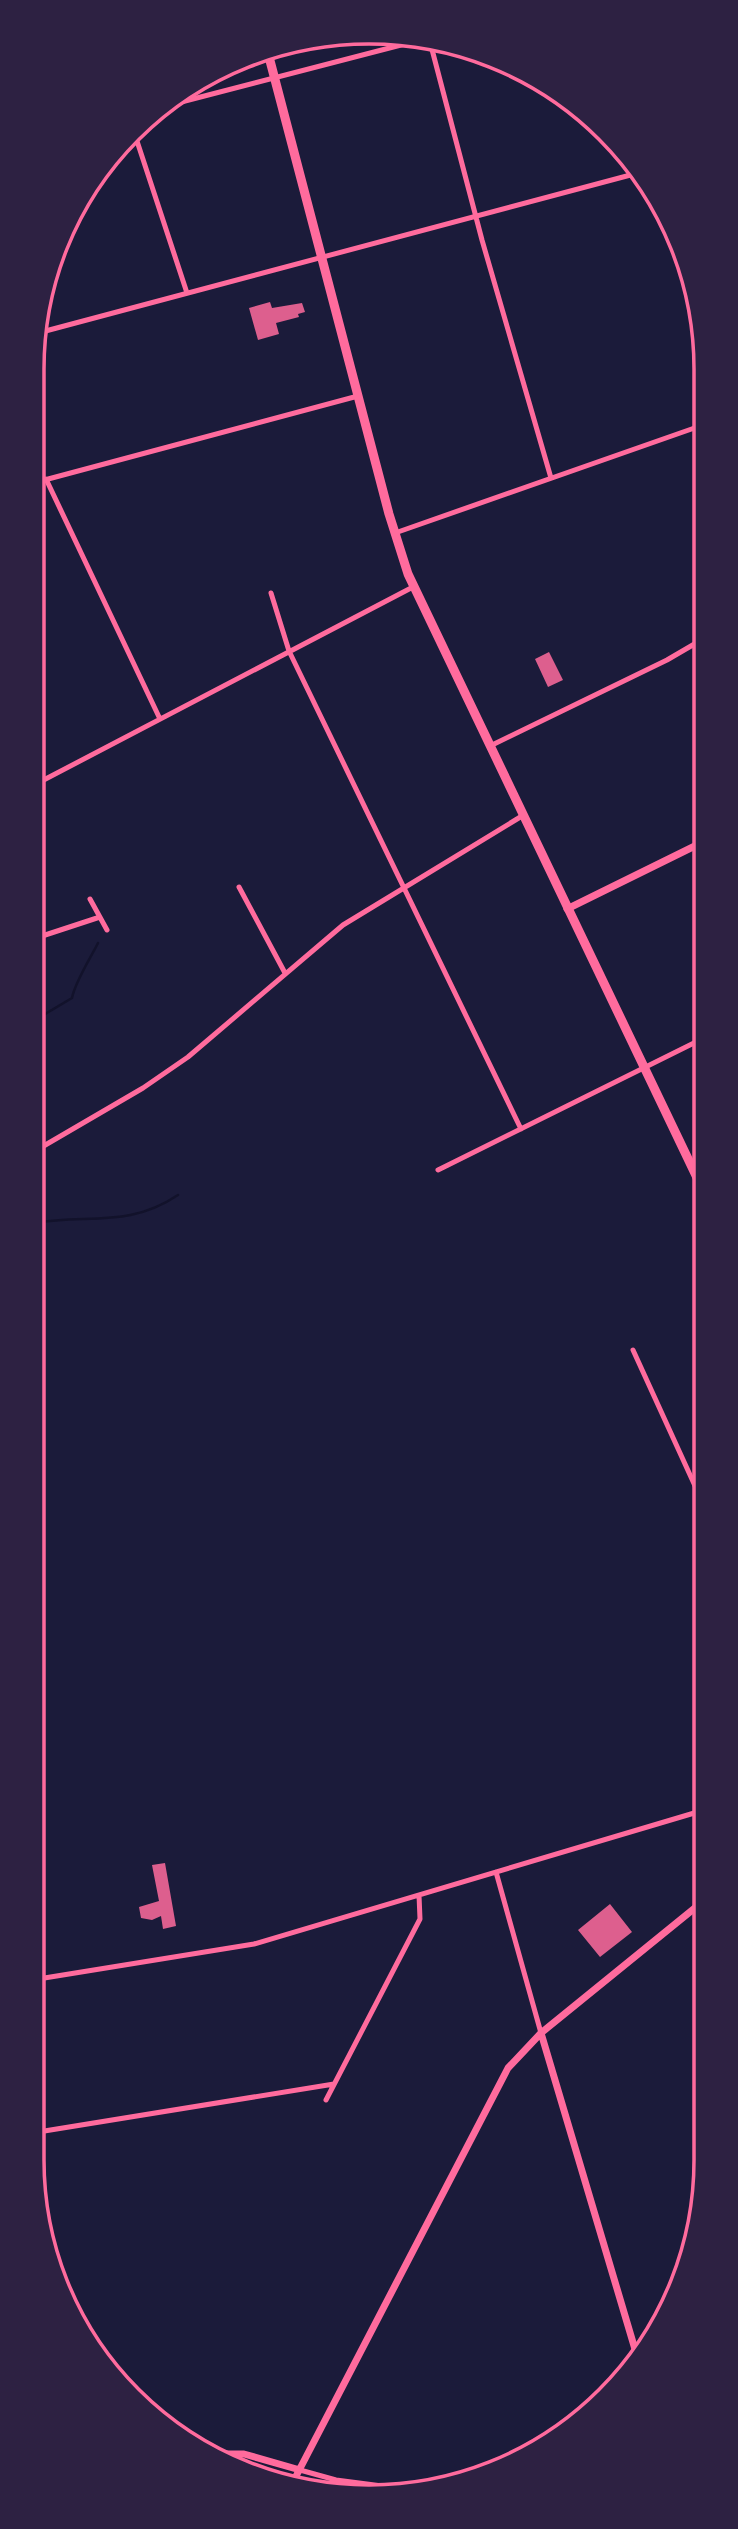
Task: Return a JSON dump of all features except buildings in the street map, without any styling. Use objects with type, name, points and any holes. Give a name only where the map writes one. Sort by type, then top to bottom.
[{"type":"main road","points":[[270,59],[395,533],[413,587],[694,1171]]},
{"type":"street","points":[[185,101],[400,45]]},
{"type":"street","points":[[431,50],[475,216],[551,478]]},
{"type":"street","points":[[137,141],[187,293]]},
{"type":"street","points":[[46,331],[630,175]]},
{"type":"street","points":[[160,719],[46,479],[358,396]]},
{"type":"street","points":[[395,533],[694,428]]},
{"type":"street","points":[[44,780],[413,587]]},
{"type":"street","points":[[271,593],[289,651],[521,1129]]},
{"type":"street","points":[[489,747],[694,644]]},
{"type":"street","points":[[44,1147],[165,1074],[343,925],[522,816]]},
{"type":"street","points":[[567,909],[694,846]]},
{"type":"street","points":[[239,887],[285,973]]},
{"type":"street","points":[[90,899],[107,930]]},
{"type":"street","points":[[44,935],[100,917]]},
{"type":"street","points":[[438,1170],[694,1043]]},
{"type":"street","points":[[633,1350],[694,1484]]},
{"type":"street","points":[[44,1978],[254,1944],[694,1813]]},
{"type":"street","points":[[496,1872],[634,2347]]},
{"type":"street","points":[[326,2100],[419,1919],[419,1895]]},
{"type":"street","points":[[296,2477],[495,2088],[523,2050],[541,2033],[694,1909]]},
{"type":"street","points":[[44,2131],[334,2084]]},
{"type":"street","points":[[230,2454],[244,2454],[337,2480],[375,2485]]},
{"type":"waterway","points":[[44,1015],[72,998],[79,978],[98,943]]},
{"type":"waterway","points":[[44,1222],[125,1216],[160,1205],[178,1195]]}]
